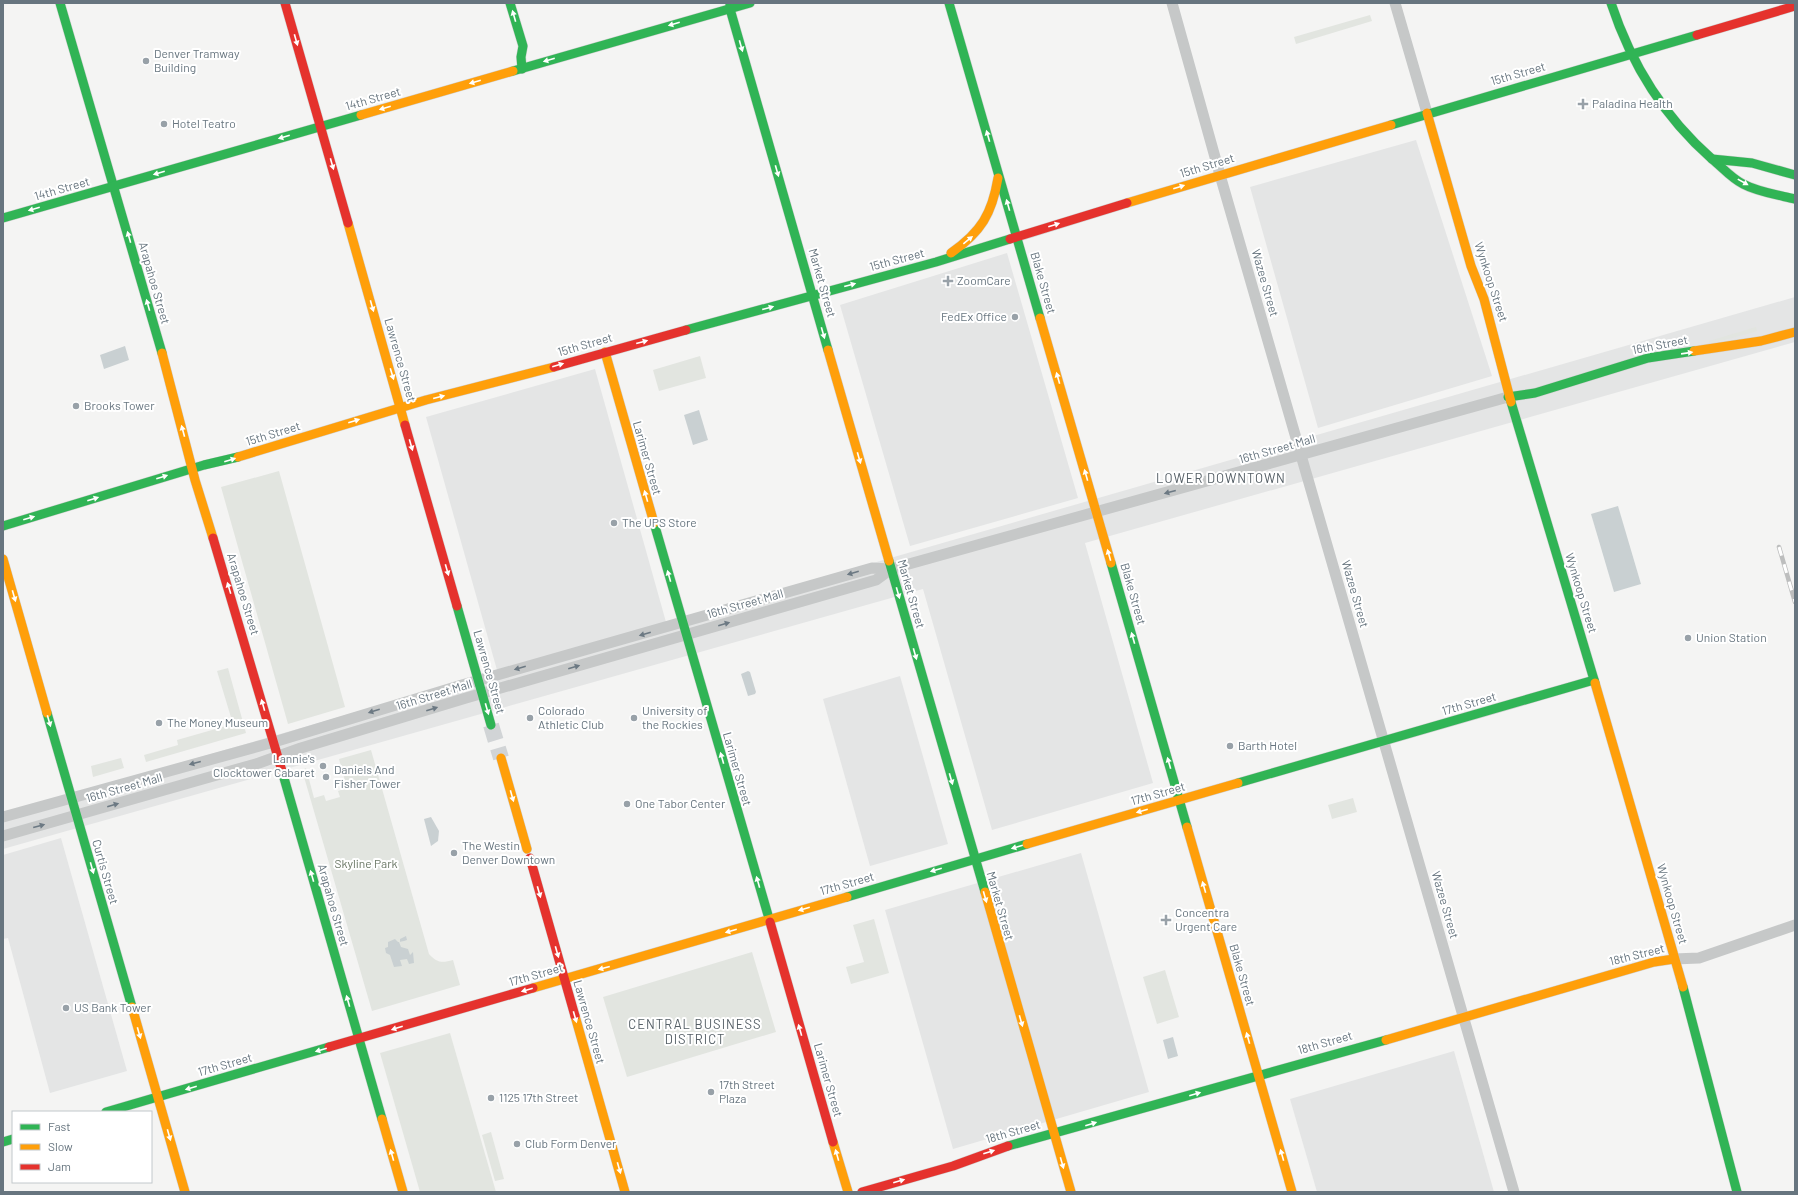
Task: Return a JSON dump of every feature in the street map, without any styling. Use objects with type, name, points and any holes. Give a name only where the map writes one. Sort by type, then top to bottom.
[{"type":"main road","name":"Arapahoe Street","points":[[60,3],[165,364],[192,469],[274,742],[403,1192]]},
{"type":"main road","name":"Lawrence Street","points":[[285,3],[322,126],[491,725]]},
{"type":"main road","points":[[510,3],[523,46],[520,57],[522,69]]},
{"type":"main road","name":"14th Street","points":[[3,218],[522,69],[730,6],[750,3]]},
{"type":"main road","name":"Blake Street","points":[[949,3],[1292,1192]]},
{"type":"main road","points":[[1611,3],[1620,33],[1629,54],[1663,108],[1677,126],[1712,159],[1743,184],[1795,199]]},
{"type":"main road","name":"Market Street","points":[[730,6],[974,859],[1071,1192]]},
{"type":"main road","name":"15th Street","points":[[3,526],[401,408],[936,262],[1220,175],[1795,6]]},
{"type":"main road","name":"Wynkoop Street","points":[[1427,114],[1471,266],[1484,299],[1505,376],[1508,398],[1594,680],[1674,959],[1737,1192]]},
{"type":"main road","points":[[1712,159],[1752,163],[1795,175]]},
{"type":"main road","points":[[936,262],[967,242],[982,226],[994,203],[999,174]]},
{"type":"main road","name":"16th Street","points":[[1508,398],[1536,393],[1648,358],[1760,341],[1795,332]]},
{"type":"main road","name":"Larimer Street","points":[[604,352],[848,1192]]},
{"type":"main road","name":"Curtis Street","points":[[3,559],[185,1192]]},
{"type":"main road","name":"17th Street","points":[[109,1111],[1594,680]]},
{"type":"main road","name":"Lawrence Street","points":[[501,758],[625,1192]]},
{"type":"main road","name":"18th Street","points":[[862,1192],[953,1166],[1008,1146],[1054,1135],[1654,962],[1674,959]]},
{"type":"street","name":"Wazee Street","points":[[1172,3],[1220,175],[1514,1192]]},
{"type":"street","name":"Wynkoop Street","points":[[1395,3],[1427,114]]},
{"type":"street","name":"16th Street Mall","points":[[71,798],[274,742],[478,680],[872,568],[891,569],[1508,398]]},
{"type":"street","name":"16th Street Mall","points":[[76,816],[278,757],[482,694],[876,580],[891,569]]},
{"type":"street","points":[[3,817],[71,798]]},
{"type":"street","points":[[3,836],[76,816]]},
{"type":"street","name":"18th Street","points":[[1674,959],[1700,958],[1795,926]]},
{"type":"shaded area","points":[[1416,140],[1492,376],[1318,428],[1250,187]]},
{"type":"shaded area","points":[[1007,253],[1078,498],[910,546],[840,305]]},
{"type":"shaded area","points":[[1795,297],[1795,342],[1085,543],[1153,783],[992,830],[923,589],[3,849],[3,814]]},
{"type":"shaded area","points":[[125,346],[129,360],[104,369],[100,355]]},
{"type":"shaded area","points":[[595,369],[666,622],[497,670],[426,417]]},
{"type":"shaded area","points":[[699,410],[708,440],[693,445],[684,415]]},
{"type":"shaded area","points":[[1618,506],[1641,584],[1614,592],[1591,514]]},
{"type":"shaded area","points":[[748,671],[750,672],[756,692],[755,694],[748,696],[741,674]]},
{"type":"shaded area","points":[[900,676],[948,844],[870,866],[823,699]]},
{"type":"shaded area","points":[[431,817],[439,831],[438,841],[431,846],[424,819]]},
{"type":"shaded area","points":[[61,838],[127,1071],[50,1093],[8,938],[3,939],[3,855]]},
{"type":"shaded area","points":[[1081,853],[1149,1092],[953,1149],[885,910]]},
{"type":"shaded area","points":[[406,936],[407,940],[400,942],[400,939]]},
{"type":"shaded area","points":[[395,939],[399,942],[401,947],[408,949],[410,955],[413,952],[414,963],[409,964],[407,959],[400,960],[402,966],[394,967],[390,955],[386,953],[385,948],[388,947],[388,942]]},
{"type":"shaded area","points":[[1173,1037],[1178,1056],[1168,1059],[1163,1040]]},
{"type":"shaded area","points":[[1454,1051],[1494,1192],[1317,1192],[1290,1099]]},
{"type":"green space","points":[[1370,15],[1372,21],[1296,44],[1294,37]]},
{"type":"green space","points":[[1756,327],[1757,331],[1709,344],[1709,341]]},
{"type":"green space","points":[[700,356],[706,378],[659,391],[653,370]]},
{"type":"green space","points":[[279,471],[345,707],[288,724],[221,487]]},
{"type":"green space","points":[[228,668],[246,733],[146,762],[144,755],[178,745],[177,740],[233,724],[217,671]]},
{"type":"green space","name":"Skyline Park","points":[[371,750],[429,954],[440,962],[453,960],[460,985],[372,1011],[302,770],[306,768],[314,798],[324,795],[326,801],[340,797],[338,791],[347,788],[339,759]]},
{"type":"green space","points":[[121,758],[124,768],[93,777],[91,766]]},
{"type":"green space","points":[[1353,798],[1357,812],[1332,819],[1328,805]]},
{"type":"green space","points":[[874,919],[889,973],[851,984],[846,967],[864,962],[853,925]]},
{"type":"green space","name":"17th Street Plaza","points":[[752,952],[776,1032],[627,1077],[603,997]]},
{"type":"green space","points":[[1165,970],[1179,1017],[1157,1024],[1143,977]]},
{"type":"green space","points":[[450,1033],[496,1192],[420,1192],[380,1053]]},
{"type":"green space","points":[[491,1132],[504,1179],[495,1181],[482,1135]]},
{"type":"tunnel","points":[[491,725],[501,758]]},
{"type":"railway","points":[[1779,547],[1795,602]]},
{"type":"traffic: fast","points":[[60,3],[162,353]]},
{"type":"traffic: fast","points":[[510,3],[523,46],[521,57],[522,69]]},
{"type":"traffic: fast","points":[[730,3],[730,9],[828,350]]},
{"type":"traffic: fast","points":[[513,71],[750,3]]},
{"type":"traffic: fast","points":[[949,3],[1040,318]]},
{"type":"traffic: fast","points":[[1611,3],[1628,47],[1639,68],[1651,88],[1678,125],[1712,159],[1739,182],[1762,191],[1795,199]]},
{"type":"traffic: fast","points":[[1391,125],[1697,35]]},
{"type":"traffic: fast","points":[[3,218],[361,115]]},
{"type":"traffic: fast","points":[[1712,159],[1752,163],[1795,175]]},
{"type":"traffic: fast","points":[[686,330],[936,262],[1010,239]]},
{"type":"traffic: fast","points":[[1508,397],[1535,393],[1648,358],[1694,351]]},
{"type":"traffic: fast","points":[[1511,402],[1595,683]]},
{"type":"traffic: fast","points":[[3,526],[204,465],[238,457]]},
{"type":"traffic: fast","points":[[654,523],[770,922]]},
{"type":"traffic: fast","points":[[889,561],[985,892]]},
{"type":"traffic: fast","points":[[1111,563],[1187,827]]},
{"type":"traffic: fast","points":[[457,606],[491,725]]},
{"type":"traffic: fast","points":[[1238,783],[1594,680]]},
{"type":"traffic: fast","points":[[47,713],[132,1007]]},
{"type":"traffic: fast","points":[[282,771],[382,1119]]},
{"type":"traffic: fast","points":[[847,897],[1027,844]]},
{"type":"traffic: fast","points":[[1683,987],[1737,1192]]},
{"type":"traffic: fast","points":[[1008,1146],[1386,1040]]},
{"type":"traffic: fast","points":[[109,1111],[329,1047]]},
{"type":"traffic: fast","points":[[3,1142],[12,1139]]},
{"type":"traffic: slow","points":[[361,115],[513,71]]},
{"type":"traffic: slow","points":[[1427,113],[1471,266],[1484,299],[1511,402]]},
{"type":"traffic: slow","points":[[1127,203],[1391,125]]},
{"type":"traffic: slow","points":[[951,253],[970,237],[984,221],[992,202],[998,178]]},
{"type":"traffic: slow","points":[[348,223],[405,425]]},
{"type":"traffic: slow","points":[[1040,318],[1111,563]]},
{"type":"traffic: slow","points":[[1694,351],[1761,341],[1795,332]]},
{"type":"traffic: slow","points":[[828,350],[889,561]]},
{"type":"traffic: slow","points":[[605,352],[654,523]]},
{"type":"traffic: slow","points":[[162,353],[195,480],[213,538]]},
{"type":"traffic: slow","points":[[238,457],[426,400],[554,367]]},
{"type":"traffic: slow","points":[[3,559],[47,713]]},
{"type":"traffic: slow","points":[[1595,683],[1683,987]]},
{"type":"traffic: slow","points":[[501,758],[527,849]]},
{"type":"traffic: slow","points":[[1027,844],[1238,783]]},
{"type":"traffic: slow","points":[[1187,827],[1292,1192]]},
{"type":"traffic: slow","points":[[985,892],[1071,1192]]},
{"type":"traffic: slow","points":[[533,988],[847,897]]},
{"type":"traffic: slow","points":[[1386,1040],[1654,962],[1674,959]]},
{"type":"traffic: slow","points":[[132,1007],[185,1192]]},
{"type":"traffic: slow","points":[[575,1016],[625,1192]]},
{"type":"traffic: slow","points":[[382,1119],[403,1192]]},
{"type":"traffic: slow","points":[[833,1142],[848,1192]]},
{"type":"traffic: jam","points":[[285,3],[348,223]]},
{"type":"traffic: jam","points":[[1697,35],[1795,6]]},
{"type":"traffic: jam","points":[[1010,239],[1127,203]]},
{"type":"traffic: jam","points":[[554,367],[686,330]]},
{"type":"traffic: jam","points":[[405,425],[457,606]]},
{"type":"traffic: jam","points":[[213,538],[282,771]]},
{"type":"traffic: jam","points":[[530,858],[575,1016]]},
{"type":"traffic: jam","points":[[770,922],[833,1142]]},
{"type":"traffic: jam","points":[[329,1047],[533,988]]},
{"type":"traffic: jam","points":[[862,1192],[953,1166],[1008,1146]]},
{"type":"place","name":"Denver Tramway Building","points":[[146,61]]},
{"type":"place","name":"Paladina Health","points":[[1583,104]]},
{"type":"place","name":"Hotel Teatro","points":[[164,124]]},
{"type":"place","name":"ZoomCare","points":[[948,281]]},
{"type":"place","name":"FedEx Office","points":[[1015,317]]},
{"type":"place","name":"Brooks Tower","points":[[76,406]]},
{"type":"place","name":"The UPS Store","points":[[614,523]]},
{"type":"place","name":"Union Station","points":[[1688,638]]},
{"type":"place","name":"Colorado Athletic Club","points":[[530,718]]},
{"type":"place","name":"University of the Rockies","points":[[634,718]]},
{"type":"place","name":"The Money Museum","points":[[159,723]]},
{"type":"place","name":"Barth Hotel","points":[[1230,746]]},
{"type":"place","name":"Lannie's Clocktower Cabaret","points":[[323,766]]},
{"type":"place","name":"Daniels And Fisher Tower","points":[[326,777]]},
{"type":"place","name":"One Tabor Center","points":[[627,804]]},
{"type":"place","name":"The Westin Denver Downtown","points":[[454,853]]},
{"type":"place","name":"Concentra Urgent Care","points":[[1166,920]]},
{"type":"place","name":"US Bank Tower","points":[[66,1008]]},
{"type":"place","name":"17th Street Plaza","points":[[711,1092]]},
{"type":"place","name":"1125 17th Street","points":[[491,1098]]},
{"type":"place","name":"Club Form Denver","points":[[517,1144]]},
{"type":"district","name":"LOWER DOWNTOWN","points":[[1221,478]]},
{"type":"district","name":"CENTRAL BUSINESS DISTRICT","points":[[695,1032]]}]
